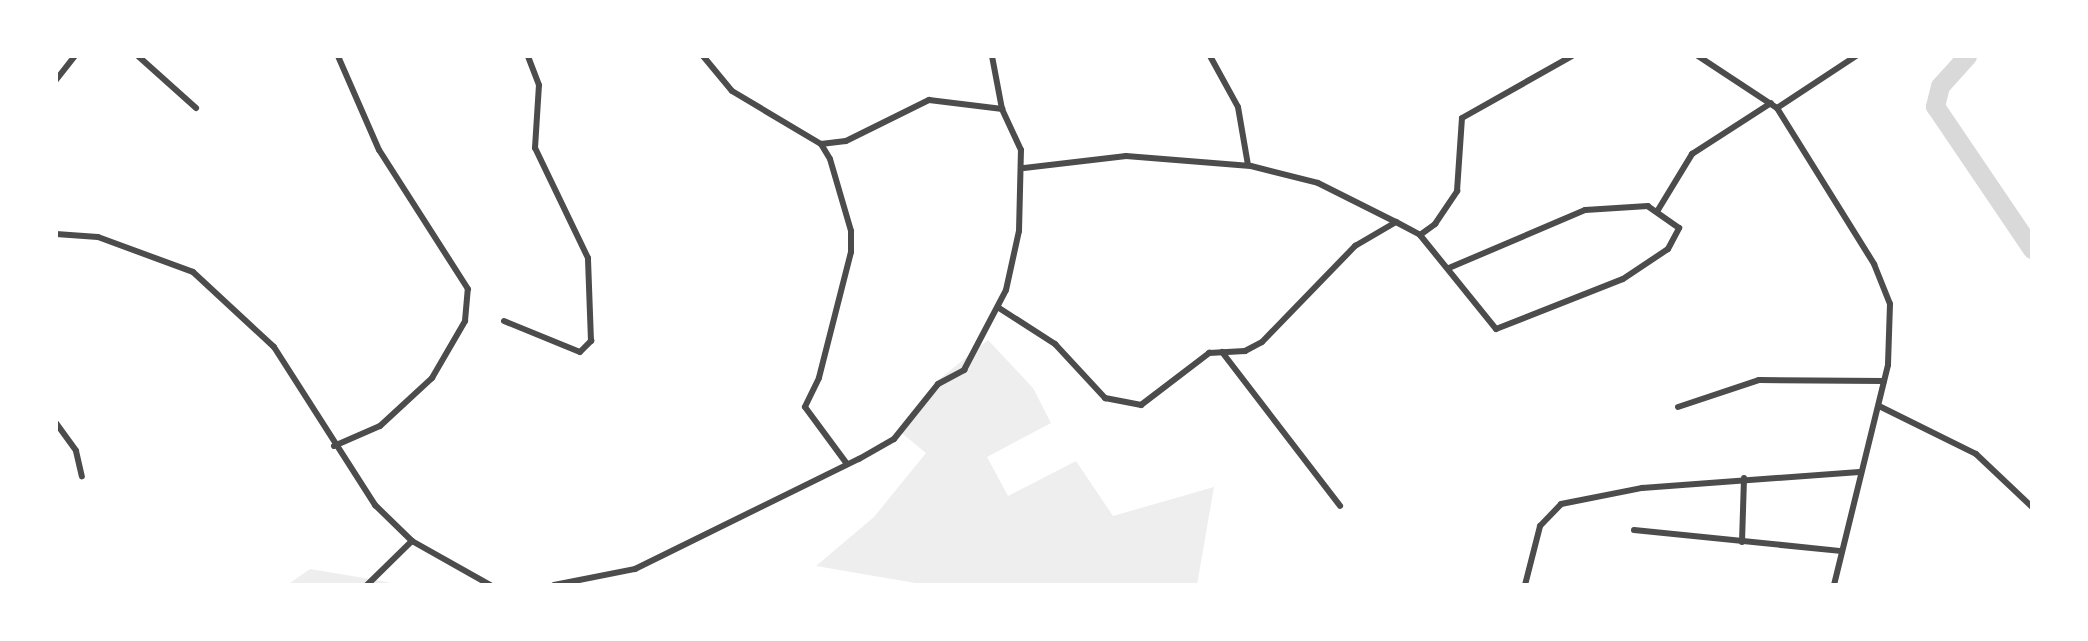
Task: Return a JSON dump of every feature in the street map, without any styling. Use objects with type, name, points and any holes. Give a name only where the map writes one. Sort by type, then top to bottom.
[{"type":"street","points":[[56,80],[75,56]]},
{"type":"street","points":[[138,56],[197,108]]},
{"type":"street","points":[[334,446],[380,426],[432,379],[465,321],[468,289],[379,150],[338,56]]},
{"type":"street","points":[[504,321],[580,352],[591,341],[588,258],[535,148],[539,85],[528,56]]},
{"type":"street","points":[[703,56],[752,106],[821,144],[846,141],[929,100],[1002,109]]},
{"type":"street","points":[[554,585],[635,569],[848,464],[894,439],[938,384],[964,370],[999,307],[1016,250],[1024,168],[1002,109],[992,56]]},
{"type":"street","points":[[1210,56],[1238,107],[1248,165]]},
{"type":"street","points":[[1420,235],[1448,211],[1457,191],[1462,118],[1572,56]]},
{"type":"street","points":[[1698,56],[1774,105],[1884,285],[1891,333],[1884,381],[1859,472],[1834,585]]},
{"type":"street","points":[[1658,210],[1692,154],[1856,56]]},
{"type":"street","points":[[821,144],[851,231],[851,253],[819,378],[805,407],[848,464]]},
{"type":"street","points":[[1024,168],[1126,156],[1248,165],[1318,183],[1420,235],[1449,268],[1489,327],[1520,323],[1598,293],[1668,248],[1679,228],[1658,210],[1635,204],[1585,210],[1449,268]]},
{"type":"street","points":[[999,307],[1055,344],[1105,398],[1129,407],[1155,397],[1203,357],[1222,351],[1245,352],[1262,342],[1339,257],[1396,222]]},
{"type":"street","points":[[56,234],[98,237],[193,272],[274,347],[334,446],[375,505],[412,541],[490,585]]},
{"type":"street","points":[[1222,351],[1340,506]]},
{"type":"street","points":[[1678,407],[1759,380],[1884,381]]},
{"type":"street","points":[[1879,406],[1976,454],[2032,507]]},
{"type":"street","points":[[56,423],[76,452],[82,476]]},
{"type":"street","points":[[1525,585],[1540,526],[1561,504],[1744,478],[1859,472]]},
{"type":"street","points":[[1742,542],[1744,478]]},
{"type":"street","points":[[1633,530],[1842,551]]},
{"type":"street","points":[[367,585],[412,541]]},
{"type":"shaded area","points":[[988,340],[1033,388],[1051,423],[987,457],[1008,496],[1076,461],[1113,516],[1214,487],[1197,585],[927,585],[816,566],[874,517],[926,453],[898,430],[937,381]]},
{"type":"shaded area","points":[[310,569],[376,580],[401,585],[287,585]]},
{"type":"waterway","points":[[1967,56],[1940,86],[1935,106],[2032,249]]}]
